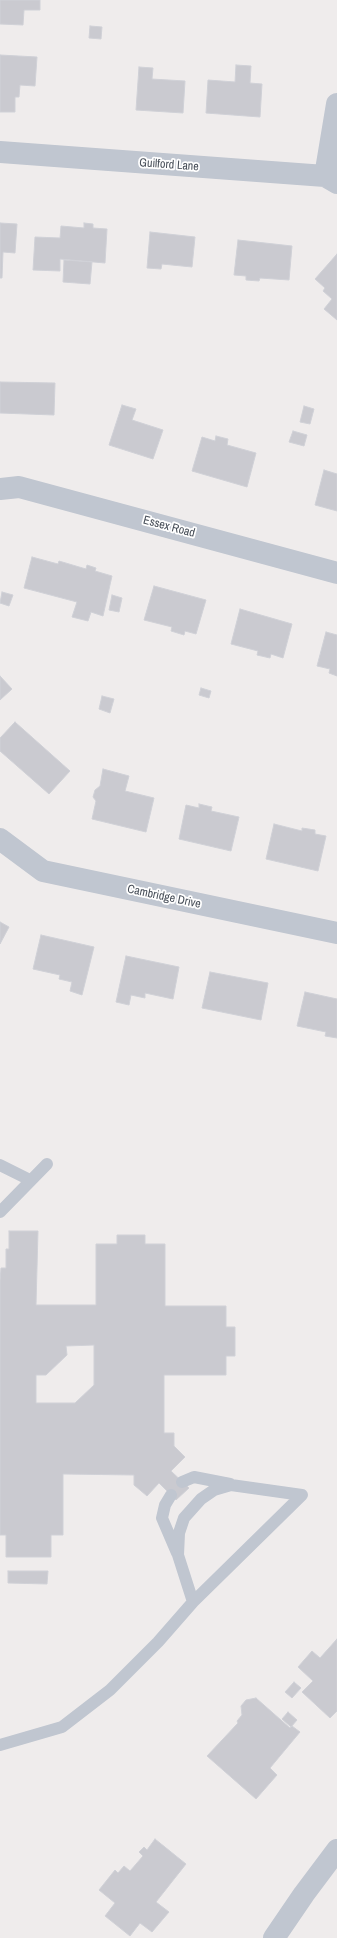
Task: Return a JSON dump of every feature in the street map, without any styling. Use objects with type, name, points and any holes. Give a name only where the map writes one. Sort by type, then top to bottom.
[{"type":"street","points":[[331,180],[337,104]]},
{"type":"street","name":"Guilford Lane","points":[[0,152],[331,180]]},
{"type":"street","name":"Essex Road","points":[[0,489],[19,487],[337,573]]},
{"type":"street","name":"Cambridge Drive","points":[[0,839],[42,871],[337,933]]},
{"type":"street","points":[[274,1938],[304,1894],[337,1850]]},
{"type":"lane","points":[[0,1212],[47,1164]]},
{"type":"lane","points":[[0,1165],[30,1180]]},
{"type":"lane","points":[[0,1744],[62,1727],[110,1690],[158,1642],[193,1602],[302,1495],[231,1485],[194,1477],[182,1482]]},
{"type":"lane","points":[[178,1555],[180,1533],[184,1518],[201,1499],[214,1490],[231,1485]]},
{"type":"lane","points":[[171,1495],[165,1505],[162,1518],[178,1555],[193,1602]]},
{"type":"building","points":[[0,0],[40,0],[40,10],[24,10],[23,25],[0,24]]},
{"type":"building","points":[[90,26],[102,27],[101,39],[89,38]]},
{"type":"building","points":[[0,55],[37,57],[35,86],[20,85],[19,97],[15,97],[15,112],[0,112]]},
{"type":"building","points":[[236,65],[251,66],[250,83],[262,84],[260,117],[206,113],[208,80],[235,82]]},
{"type":"building","points":[[139,67],[153,68],[152,79],[185,81],[183,113],[136,110]]},
{"type":"building","points":[[0,223],[17,224],[15,253],[3,252],[2,278],[0,278]]},
{"type":"building","points":[[84,223],[93,224],[93,228],[107,229],[105,263],[60,259],[60,271],[33,270],[35,237],[60,238],[61,226],[84,228]]},
{"type":"building","points":[[150,232],[195,237],[192,267],[162,264],[161,269],[147,268]]},
{"type":"building","points":[[238,240],[292,246],[289,280],[260,278],[259,281],[246,280],[246,276],[234,275]]},
{"type":"building","points":[[337,254],[337,320],[324,309],[332,299],[323,291],[325,288],[315,279]]},
{"type":"building","points":[[64,260],[92,262],[90,284],[63,282]]},
{"type":"building","points":[[0,382],[55,383],[54,415],[0,413]]},
{"type":"building","points":[[122,405],[136,409],[132,420],[163,430],[153,459],[109,445]]},
{"type":"building","points":[[304,406],[314,409],[310,424],[300,422]]},
{"type":"building","points":[[293,431],[307,435],[304,446],[289,442]]},
{"type":"building","points":[[216,436],[228,439],[227,445],[256,453],[247,487],[192,471],[202,437],[215,441]]},
{"type":"building","points":[[324,470],[337,474],[337,511],[315,505]]},
{"type":"building","points":[[32,557],[58,564],[59,561],[86,569],[87,565],[96,568],[95,571],[112,576],[103,616],[91,612],[88,621],[72,617],[77,602],[24,588]]},
{"type":"building","points":[[154,586],[206,600],[196,634],[185,631],[184,635],[171,631],[172,627],[144,620]]},
{"type":"building","points":[[2,592],[13,595],[9,606],[0,603]]},
{"type":"building","points":[[112,595],[122,598],[119,612],[109,610]]},
{"type":"building","points":[[240,609],[292,624],[283,658],[271,654],[270,658],[257,655],[258,651],[231,644]]},
{"type":"building","points":[[326,632],[337,635],[337,676],[329,673],[330,669],[317,666]]},
{"type":"building","points":[[0,676],[12,689],[0,700]]},
{"type":"building","points":[[201,688],[211,691],[209,698],[199,695]]},
{"type":"building","points":[[102,696],[114,699],[110,713],[99,709]]},
{"type":"building","points":[[15,722],[70,771],[49,794],[0,751],[0,738]]},
{"type":"building","points":[[103,769],[129,776],[125,791],[154,798],[146,832],[92,819],[96,801],[93,797],[95,790],[100,786]]},
{"type":"building","points":[[199,804],[212,807],[211,811],[239,817],[231,851],[179,839],[186,805],[199,808]]},
{"type":"building","points":[[274,824],[302,831],[302,828],[315,830],[315,834],[326,836],[318,871],[266,859]]},
{"type":"building","points":[[0,922],[9,927],[0,944]]},
{"type":"building","points":[[41,935],[94,947],[82,995],[70,991],[72,982],[59,979],[60,975],[33,969]]},
{"type":"building","points":[[126,956],[179,967],[173,999],[145,993],[145,998],[131,995],[129,1005],[116,1002]]},
{"type":"building","points":[[210,972],[268,983],[261,1020],[202,1008]]},
{"type":"building","points":[[305,992],[337,999],[337,1038],[325,1036],[326,1032],[297,1026]]},
{"type":"building","points":[[9,1231],[38,1231],[36,1305],[96,1305],[96,1244],[117,1244],[117,1235],[145,1235],[145,1244],[165,1244],[165,1306],[226,1306],[226,1327],[235,1327],[235,1356],[226,1356],[226,1375],[164,1375],[164,1433],[174,1433],[174,1446],[185,1457],[171,1471],[189,1488],[176,1500],[159,1483],[147,1496],[134,1485],[134,1475],[63,1474],[63,1535],[51,1535],[51,1557],[6,1557],[6,1535],[0,1535],[0,1281],[1,1268],[6,1268],[6,1249],[9,1249]],"holes":[[[94,1345],[94,1385],[75,1403],[36,1403],[36,1375],[46,1375],[67,1355],[66,1346]]]},
{"type":"building","points":[[8,1571],[48,1571],[47,1584],[8,1583]]},
{"type":"building","points":[[337,1639],[337,1711],[330,1718],[302,1692],[313,1681],[298,1667],[312,1651],[320,1658]]},
{"type":"building","points":[[294,1682],[301,1688],[292,1698],[285,1692]]},
{"type":"building","points":[[256,1698],[290,1728],[292,1726],[300,1732],[270,1768],[277,1775],[256,1799],[207,1756],[238,1723],[237,1721],[242,1715],[241,1706],[246,1700]]},
{"type":"building","points":[[288,1712],[297,1720],[291,1727],[282,1719]]},
{"type":"building","points":[[155,1839],[186,1864],[156,1902],[169,1912],[152,1932],[140,1923],[130,1936],[105,1916],[115,1903],[99,1890],[115,1870],[118,1873],[124,1866],[130,1871],[143,1856],[139,1852],[144,1847],[147,1850]]}]
